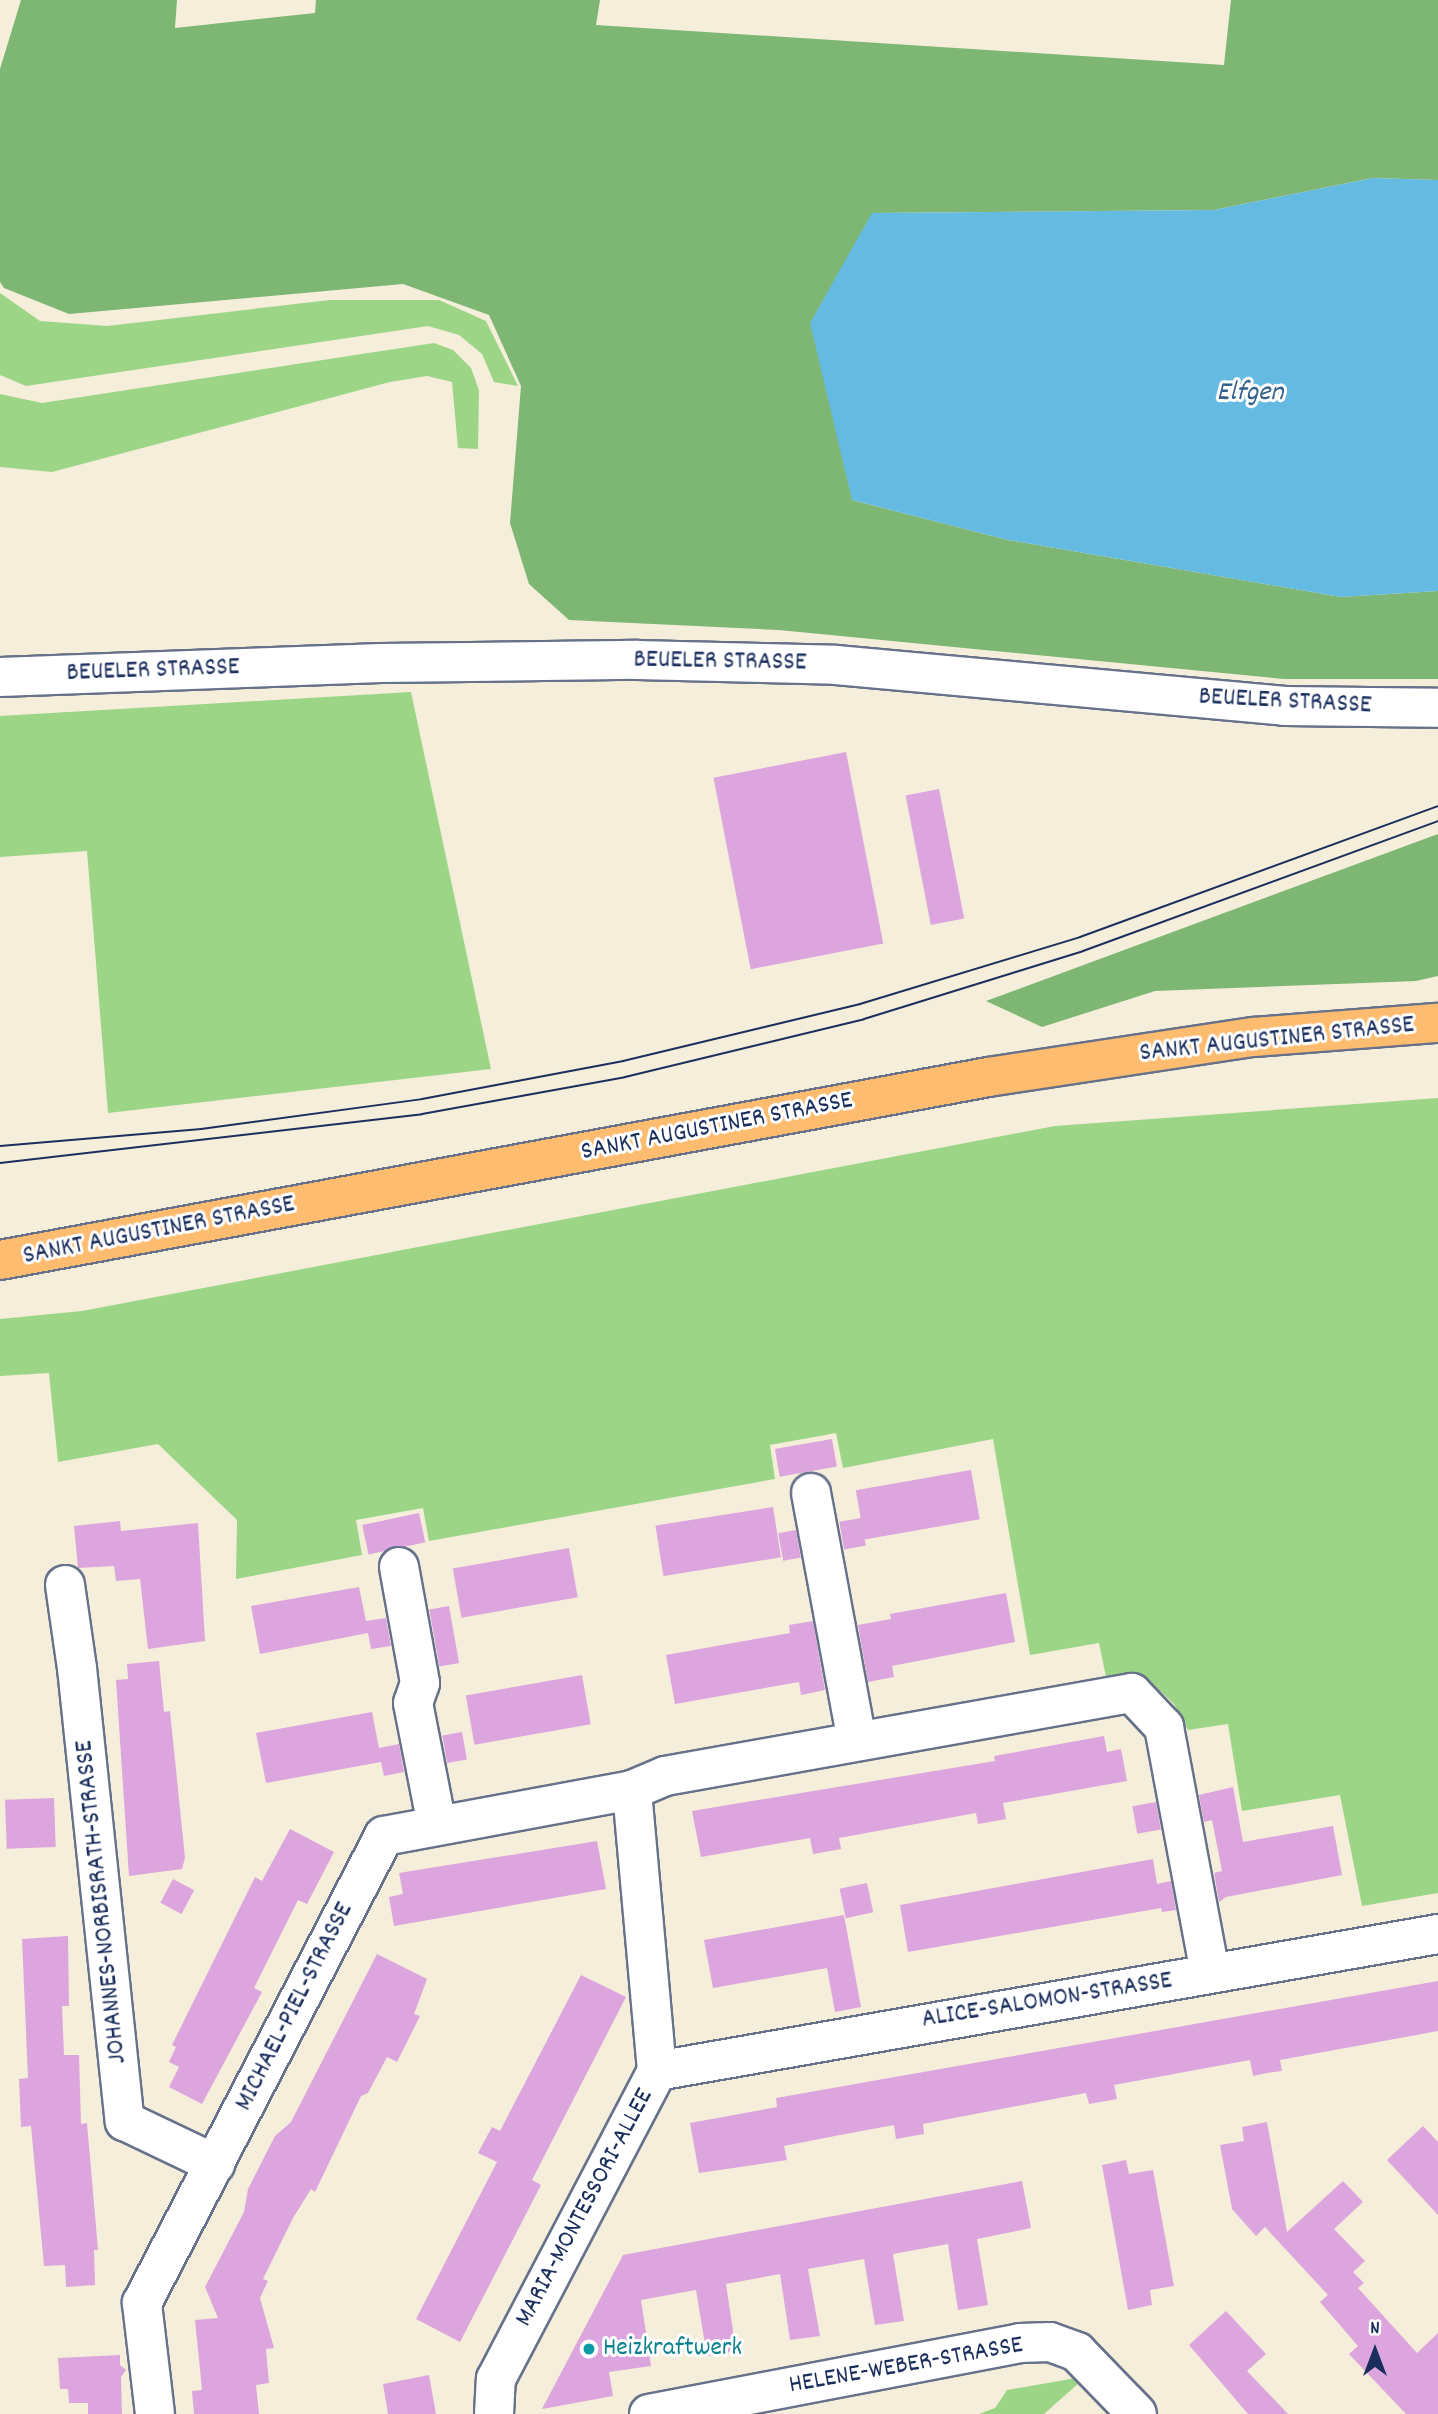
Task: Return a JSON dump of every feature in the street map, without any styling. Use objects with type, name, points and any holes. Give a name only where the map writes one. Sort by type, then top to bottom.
[{"type":"main road","name":"SANKT AUGUSTINER STRASSE","points":[[0,1260],[988,1077],[1254,1037],[1438,1023]]},
{"type":"street","name":"BEUELER STRASSE","points":[[0,677],[367,663],[637,660],[836,665],[1284,706],[1438,708]]},
{"type":"street","points":[[811,1493],[857,1740]]},
{"type":"street","points":[[399,1567],[420,1683],[413,1703],[437,1825]]},
{"type":"street","name":"JOHANNES-NORBISRATH-STRASSE","points":[[65,1586],[78,1668],[125,2121],[215,2164]]},
{"type":"street","name":"MICHAEL-PIEL-STRASSE","points":[[155,2414],[142,2303],[384,1836],[632,1790],[664,1776],[857,1740],[1137,1695],[1164,1727],[1210,1973]]},
{"type":"street","name":"MARIA-MONTESSORI-ALLEE","points":[[494,2414],[496,2379],[657,2071],[632,1790]]},
{"type":"street","name":"ALICE-SALOMON-STRASSE","points":[[657,2071],[1438,1934]]},
{"type":"street","name":"HELENE-WEBER-STRASSE","points":[[649,2414],[1020,2343],[1050,2342],[1077,2352],[1136,2414]]},
{"type":"green space","points":[[21,0],[177,0],[175,28],[315,13],[316,0],[600,0],[596,25],[1224,65],[1231,0],[1438,0],[1438,180],[1373,178],[1214,210],[872,213],[852,500],[1008,540],[1341,597],[1438,591],[1438,679],[1284,679],[779,630],[569,620],[529,584],[510,523],[521,386],[489,315],[403,284],[69,314],[4,288],[0,282],[0,69]]},
{"type":"green space","points":[[0,293],[40,321],[107,326],[330,300],[439,300],[486,321],[518,386],[494,382],[482,354],[459,335],[428,326],[26,386],[0,375]]},
{"type":"green space","points":[[434,343],[453,350],[471,368],[479,390],[478,449],[458,448],[452,382],[427,376],[390,382],[52,472],[0,467],[0,394],[42,403]]},
{"type":"green space","points":[[411,692],[491,1069],[108,1113],[87,851],[0,857],[0,716]]},
{"type":"green space","points":[[1438,834],[1438,976],[1416,981],[1155,991],[1042,1027],[986,1001]]},
{"type":"green space","points":[[1438,1098],[1438,1893],[1362,1906],[1340,1795],[1242,1811],[1228,1724],[1188,1730],[1174,1704],[1154,1685],[1128,1677],[1106,1677],[1099,1643],[1030,1655],[993,1439],[843,1468],[836,1433],[770,1445],[775,1479],[429,1541],[423,1508],[356,1520],[362,1555],[236,1579],[237,1520],[158,1444],[58,1462],[49,1373],[0,1376],[0,1319],[82,1311],[1055,1126]]},
{"type":"green space","points":[[1076,2378],[1080,2382],[1044,2414],[979,2414],[995,2408],[1007,2390]]},
{"type":"water","name":"Elfgen","points":[[1373,178],[1438,180],[1438,591],[1341,597],[1008,540],[852,500],[810,323],[872,213],[1214,210]]},
{"type":"building","points":[[846,752],[883,943],[751,969],[713,778]]},
{"type":"building","points":[[939,789],[964,919],[931,925],[906,795]]},
{"type":"building","points":[[832,1439],[837,1467],[780,1477],[775,1449]]},
{"type":"building","points":[[971,1470],[980,1519],[864,1540],[856,1490]]},
{"type":"building","points":[[773,1507],[781,1557],[663,1576],[655,1526]]},
{"type":"building","points":[[419,1513],[425,1542],[369,1554],[362,1525]]},
{"type":"building","points":[[861,1518],[866,1546],[844,1549],[839,1522]]},
{"type":"building","points":[[120,1521],[121,1531],[198,1523],[205,1641],[148,1649],[140,1579],[116,1581],[114,1566],[78,1568],[74,1526]]},
{"type":"building","points":[[796,1530],[801,1558],[783,1561],[778,1533]]},
{"type":"building","points":[[569,1548],[578,1597],[461,1618],[453,1568]]},
{"type":"building","points":[[359,1587],[366,1621],[386,1618],[391,1646],[371,1649],[368,1633],[260,1654],[251,1606]]},
{"type":"building","points":[[1006,1593],[1015,1642],[892,1666],[894,1677],[868,1682],[858,1625],[891,1619],[890,1614]]},
{"type":"building","points":[[449,1606],[459,1663],[439,1667],[429,1609]]},
{"type":"building","points":[[813,1621],[825,1690],[801,1695],[799,1682],[675,1704],[666,1655],[790,1633],[789,1625]]},
{"type":"building","points":[[159,1661],[164,1712],[170,1711],[185,1858],[182,1869],[129,1876],[116,1680],[128,1679],[127,1664]]},
{"type":"building","points":[[582,1675],[591,1724],[474,1745],[466,1695]]},
{"type":"building","points":[[372,1712],[379,1748],[399,1744],[404,1772],[384,1776],[381,1762],[266,1783],[256,1733]]},
{"type":"building","points":[[462,1732],[467,1760],[447,1763],[442,1735]]},
{"type":"building","points":[[1104,1736],[1107,1752],[1121,1749],[1127,1781],[1003,1803],[1006,1819],[978,1824],[976,1813],[839,1838],[841,1849],[813,1854],[810,1838],[701,1857],[692,1811],[995,1761],[994,1756]]},
{"type":"building","points":[[1233,1787],[1243,1842],[1333,1826],[1342,1875],[1226,1897],[1219,1902],[1214,1873],[1222,1871],[1212,1820],[1204,1822],[1199,1795]]},
{"type":"building","points":[[54,1798],[56,1847],[7,1849],[5,1800]]},
{"type":"building","points":[[1156,1802],[1161,1830],[1137,1834],[1132,1806]]},
{"type":"building","points":[[290,1829],[334,1852],[307,1904],[298,1900],[254,1988],[262,1992],[202,2104],[169,2087],[179,2067],[169,2062],[176,2047],[172,2045],[255,1877],[262,1881]]},
{"type":"building","points":[[597,1841],[606,1889],[394,1926],[389,1897],[403,1894],[399,1873]]},
{"type":"building","points":[[1153,1859],[1157,1884],[1171,1881],[1176,1910],[1162,1912],[1161,1908],[908,1952],[900,1905]]},
{"type":"building","points":[[173,1879],[194,1890],[182,1914],[160,1903]]},
{"type":"building","points":[[867,1883],[873,1912],[846,1918],[840,1889]]},
{"type":"building","points":[[844,1915],[861,2007],[835,2012],[827,1968],[713,1988],[704,1940]]},
{"type":"building","points":[[68,1936],[69,2006],[62,2006],[64,2055],[79,2055],[81,2124],[87,2123],[98,2250],[94,2250],[95,2285],[66,2287],[65,2265],[44,2266],[31,2126],[21,2127],[19,2079],[28,2078],[22,1939]]},
{"type":"building","points":[[377,1954],[427,1979],[414,2014],[420,2016],[397,2062],[387,2057],[368,2093],[361,2096],[315,2192],[311,2189],[293,2218],[263,2279],[268,2281],[260,2298],[274,2348],[266,2349],[269,2383],[256,2385],[259,2414],[194,2414],[192,2391],[202,2390],[195,2320],[218,2318],[205,2287],[244,2212],[248,2189],[275,2136],[291,2122]]},
{"type":"building","points":[[581,1975],[626,1997],[532,2180],[541,2185],[460,2342],[416,2319],[497,2162],[478,2153],[492,2127],[500,2131]]},
{"type":"building","points":[[1438,1981],[1438,2031],[1280,2060],[1282,2071],[1253,2076],[1250,2060],[1114,2085],[1117,2099],[1089,2104],[1086,2093],[923,2124],[924,2134],[896,2139],[894,2125],[840,2135],[784,2146],[787,2160],[699,2173],[690,2123],[777,2107],[776,2098]]},
{"type":"building","points":[[1267,2122],[1287,2232],[1343,2181],[1363,2202],[1334,2229],[1365,2261],[1353,2272],[1364,2283],[1358,2288],[1417,2353],[1438,2333],[1438,2414],[1406,2414],[1349,2354],[1358,2346],[1320,2302],[1328,2295],[1265,2227],[1256,2236],[1232,2209],[1220,2145],[1244,2141],[1242,2127]]},
{"type":"building","points":[[1423,2126],[1438,2142],[1438,2215],[1387,2160]]},
{"type":"building","points":[[1126,2160],[1129,2174],[1153,2170],[1174,2286],[1150,2290],[1152,2305],[1128,2310],[1102,2165]]},
{"type":"building","points":[[1022,2181],[1031,2228],[977,2239],[988,2305],[958,2310],[948,2244],[893,2254],[904,2321],[875,2325],[864,2259],[808,2269],[820,2336],[790,2340],[780,2274],[726,2284],[736,2351],[707,2356],[696,2290],[641,2300],[651,2366],[609,2372],[613,2396],[542,2409],[623,2255]]},
{"type":"building","points":[[1226,2311],[1266,2354],[1247,2371],[1288,2414],[1248,2414],[1189,2345]]},
{"type":"building","points":[[120,2355],[120,2365],[126,2370],[121,2377],[122,2414],[88,2414],[88,2403],[69,2403],[68,2389],[60,2389],[58,2358]]},
{"type":"building","points":[[429,2375],[436,2414],[388,2414],[383,2384]]},
{"type":"tram line","points":[[0,1146],[201,1129],[422,1099],[623,1061],[860,1004],[1080,937],[1438,806]]},
{"type":"tram line","points":[[0,1163],[422,1114],[625,1077],[864,1019],[1083,951],[1438,821]]},
{"type":"place","name":"Heizkraftwerk","points":[[589,2349]]}]
